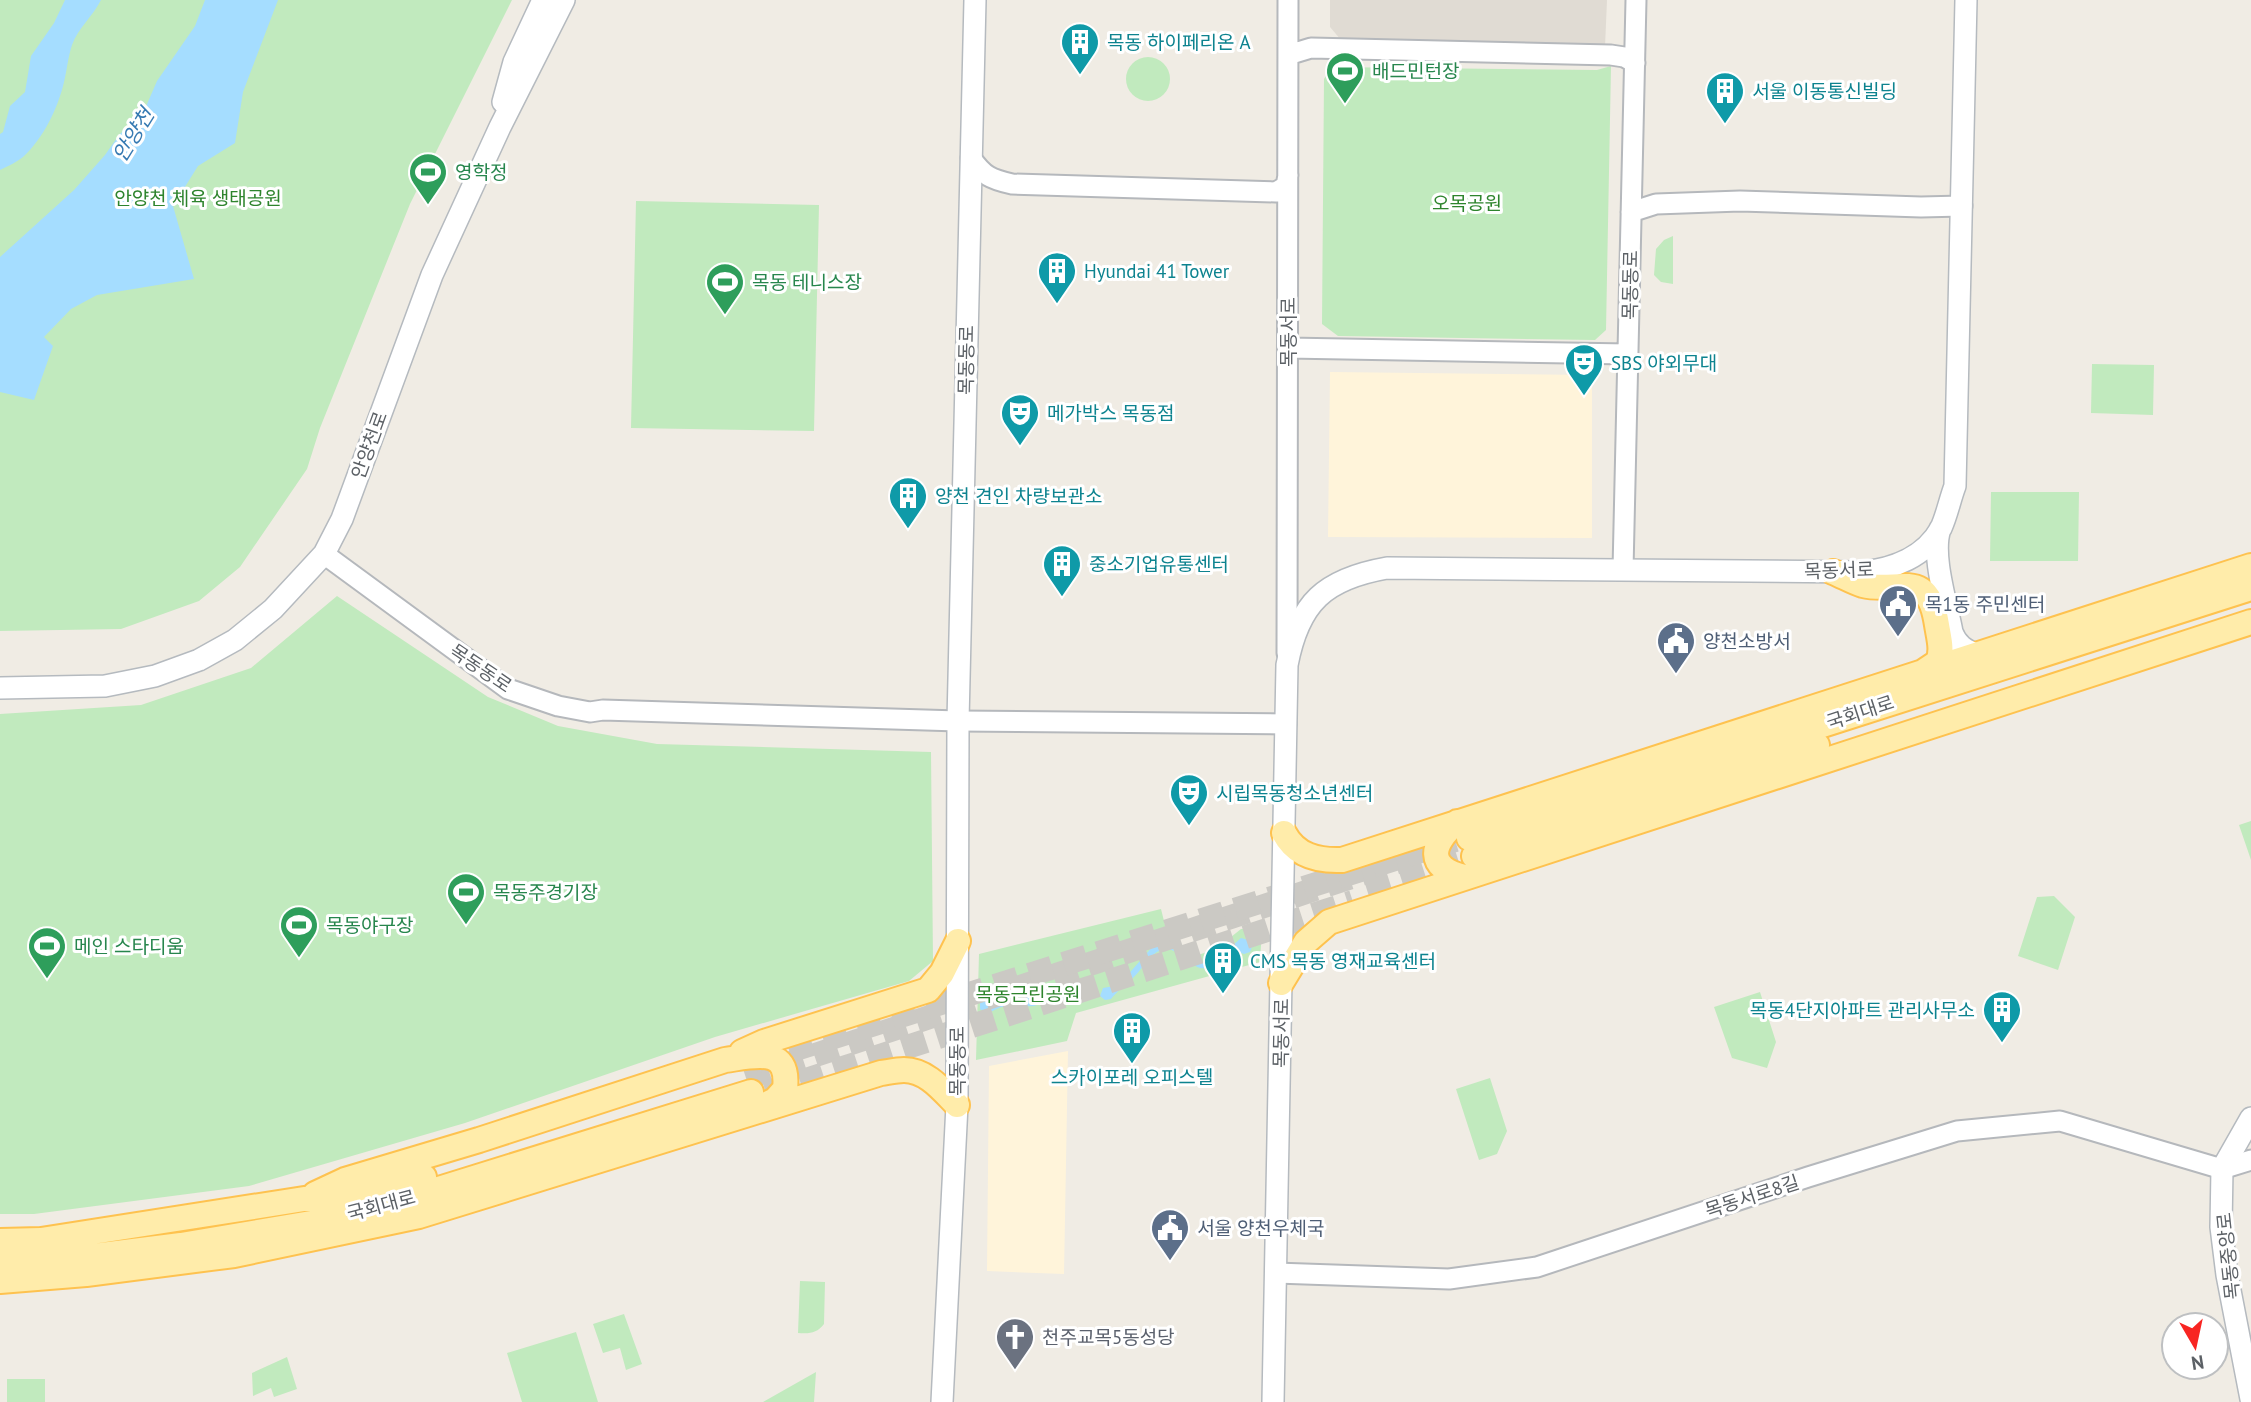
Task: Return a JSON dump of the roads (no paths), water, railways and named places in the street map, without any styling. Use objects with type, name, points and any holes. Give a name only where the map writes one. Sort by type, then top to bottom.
[{"type":"main road","name":"목동동로","points":[[943,1402],[957,1105],[958,721],[975,0]]},
{"type":"main road","name":"목동서로","points":[[1273,1402],[1287,664],[1299,621],[1313,601],[1339,582],[1362,572],[1387,568],[1862,572],[1891,568],[1925,548],[1940,528],[1955,486],[1966,0]]},
{"type":"main road","name":"안양천로","points":[[0,688],[105,686],[155,676],[200,660],[235,640],[273,609],[324,554],[342,519],[432,275],[558,3]]},
{"type":"main road","points":[[1940,528],[1937,537],[1938,556],[1952,632],[1961,647],[1978,655]]},
{"type":"main road","points":[[1281,983],[1306,942],[1329,922],[1466,848],[1922,673],[2251,566]]},
{"type":"main road","points":[[1833,572],[1864,585],[1905,584],[1925,594],[1935,610],[1941,650],[1938,662],[1922,673]]},
{"type":"main road","name":"국회대로","points":[[1466,848],[2251,589]]},
{"type":"main road","name":"국회대로","points":[[1466,848],[2251,606]]},
{"type":"main road","points":[[1284,833],[1298,851],[1326,861],[1466,848],[2251,622]]},
{"type":"main road","points":[[304,1199],[345,1180],[479,1140],[725,1060],[764,1042],[928,990],[942,973],[958,941]]},
{"type":"main road","points":[[725,1060],[762,1055],[776,1059],[782,1066],[785,1089],[775,1100],[749,1094]]},
{"type":"main road","points":[[0,1281],[86,1274],[222,1256],[419,1216],[749,1094],[906,1069],[922,1074],[934,1082],[957,1105]]},
{"type":"main road","name":"국회대로","points":[[0,1241],[41,1240],[304,1199],[350,1198],[449,1170],[749,1094]]},
{"type":"main road","name":"국회대로","points":[[0,1262],[78,1258],[181,1245],[344,1216],[471,1180],[749,1094]]},
{"type":"main road","name":"목동중앙로","points":[[2251,1118],[2222,1169],[2221,1227],[2225,1263],[2251,1399]]},
{"type":"street","name":"목동서로","points":[[1287,664],[1288,0]]},
{"type":"street","name":"목동동로","points":[[1623,570],[1636,0]]},
{"type":"street","points":[[1288,55],[1311,48],[1467,51],[1611,55],[1624,57],[1635,63]]},
{"type":"street","points":[[971,158],[981,172],[993,179],[1012,184],[1276,192],[1286,186],[1288,175]]},
{"type":"street","points":[[1631,212],[1656,204],[1740,201],[1962,206]]},
{"type":"street","points":[[1288,348],[1628,355]]},
{"type":"street","name":"목동동로","points":[[324,554],[508,689],[558,706],[590,712],[603,710],[958,721]]},
{"type":"street","points":[[958,721],[1286,724]]},
{"type":"street","name":"목동서로8길","points":[[1276,1273],[1449,1279],[1537,1267],[1808,1177],[1957,1131],[2060,1121],[2222,1169]]},
{"type":"street","points":[[2222,1169],[2251,1160]]},
{"type":"water","points":[[65,0],[101,0],[75,39],[61,92],[43,132],[23,157],[0,170],[0,134],[3,132],[10,106],[25,92],[31,56],[54,23]]},
{"type":"water","name":"안양천","points":[[205,0],[278,0],[243,92],[235,143],[198,166],[173,206],[194,279],[97,295],[71,309],[44,337],[53,346],[34,400],[0,392],[0,257],[74,190],[119,135],[144,111],[157,81],[195,26]]},
{"type":"water","points":[[1241,938],[1248,940],[1252,947],[1250,952],[1244,954],[1234,950],[1206,968],[1196,966],[1173,951],[1159,951],[1111,999],[1105,1000],[1100,996],[1103,988],[1114,986],[1125,978],[1154,945],[1162,945],[1204,963],[1214,960]]},
{"type":"water","points":[[1066,993],[1071,997],[1069,1004],[1045,1002],[1034,1006],[1001,1007],[986,1014],[980,1009],[980,1001],[990,997],[1001,1004],[1034,995],[1050,1001]]},
{"type":"tunnel","points":[[746,1078],[1469,838]]},
{"type":"tunnel","points":[[755,1062],[1455,840]]},
{"type":"tunnel","points":[[1367,890],[1474,856]]},
{"type":"tunnel","points":[[766,1093],[1353,902]]},
{"type":"place","name":"목동 하이페리온 A","points":[[1080,76]]},
{"type":"place","name":"배드민턴장","points":[[1345,105]]},
{"type":"place","name":"서울 이동통신빌딩","points":[[1725,125]]},
{"type":"place","name":"영학정","points":[[428,206]]},
{"type":"place","name":"Hyundai 41 Tower","points":[[1057,305]]},
{"type":"place","name":"목동 테니스장","points":[[725,316]]},
{"type":"place","name":"SBS 야외무대","points":[[1584,397]]},
{"type":"place","name":"메가박스 목동점","points":[[1020,447]]},
{"type":"place","name":"양천 견인 차량보관소","points":[[908,530]]},
{"type":"place","name":"중소기업유통센터","points":[[1062,598]]},
{"type":"place","name":"목1동 주민센터","points":[[1898,638]]},
{"type":"place","name":"양천소방서","points":[[1676,675]]},
{"type":"place","name":"시립목동청소년센터","points":[[1189,827]]},
{"type":"place","name":"목동주경기장","points":[[466,926]]},
{"type":"place","name":"목동야구장","points":[[299,959]]},
{"type":"place","name":"메인 스타디움","points":[[47,980]]},
{"type":"place","name":"CMS 목동 영재교육센터","points":[[1223,995]]},
{"type":"place","name":"목동4단지아파트 관리사무소","points":[[2002,1044]]},
{"type":"place","name":"스카이포레 오피스텔","points":[[1132,1065]]},
{"type":"place","name":"서울 양천우체국","points":[[1170,1262]]},
{"type":"place","name":"천주교목5동성당","points":[[1015,1371]]},
{"type":"park label","name":"안양천 체육 생태공원","points":[[198,198]]},
{"type":"park label","name":"오목공원","points":[[1467,203]]},
{"type":"park label","name":"목동근린공원","points":[[1028,994]]}]
